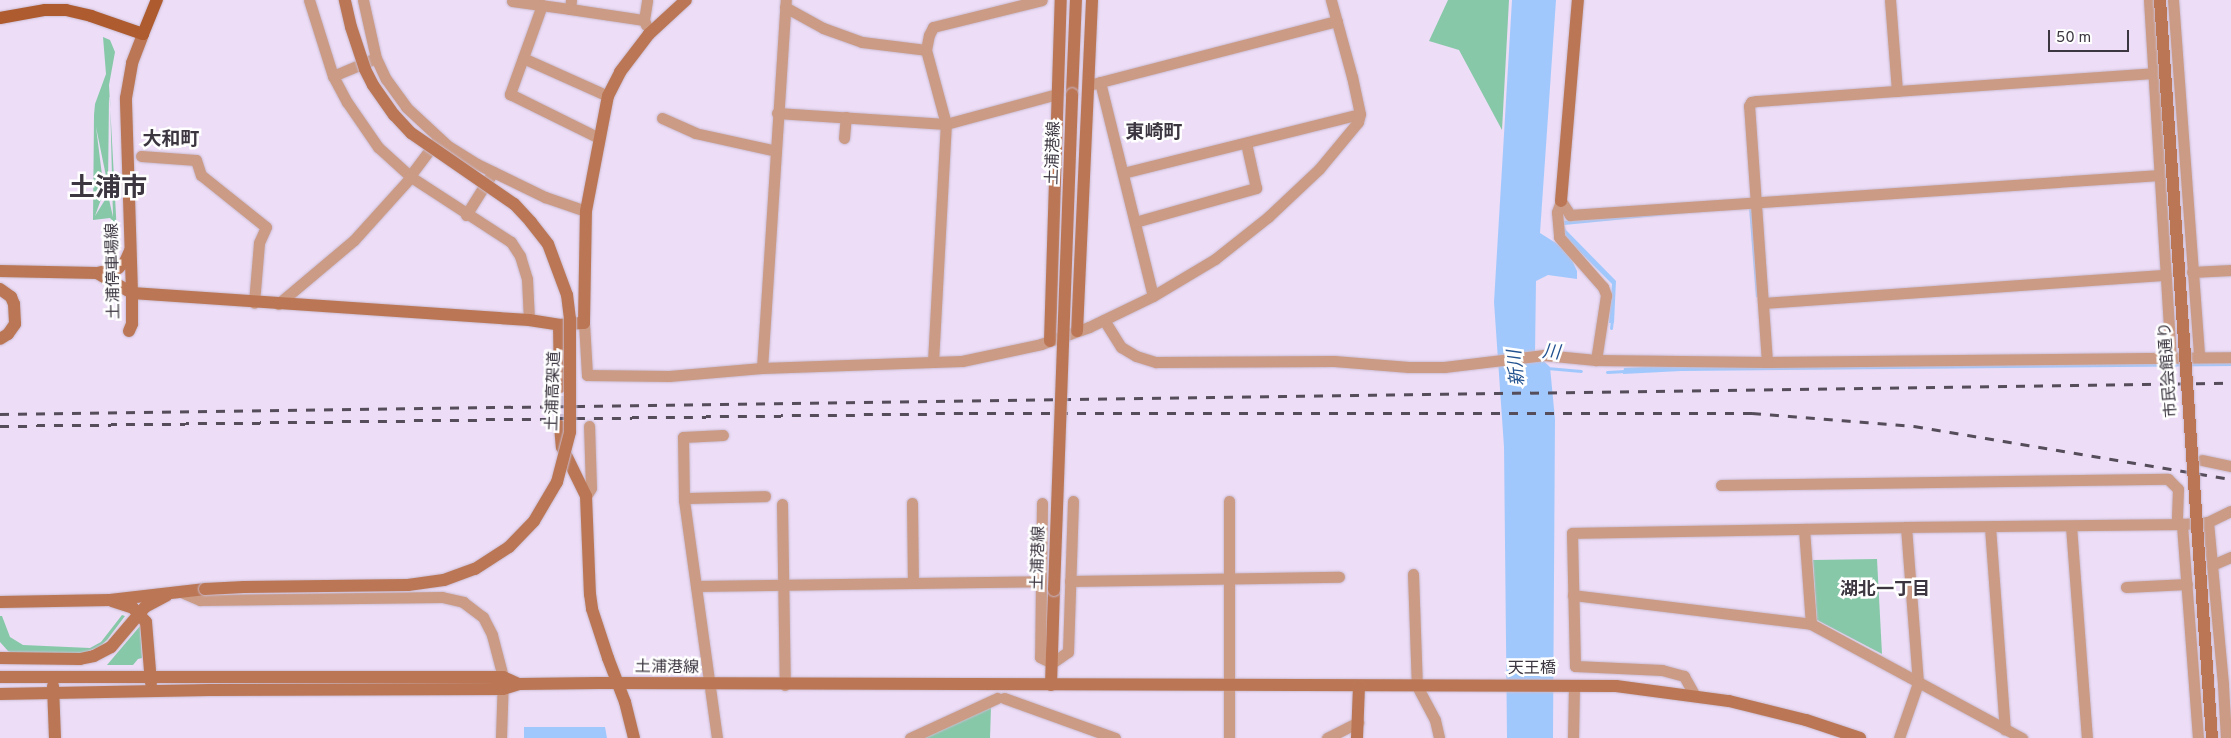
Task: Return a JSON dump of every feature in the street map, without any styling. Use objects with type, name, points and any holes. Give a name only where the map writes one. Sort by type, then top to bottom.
[{"type":"main road","points":[[0,18],[53,5],[143,34],[157,0]]},
{"type":"street","points":[[309,0],[333,76],[347,102],[378,147],[410,177],[466,215],[511,242],[520,256],[527,279],[528,320]]},
{"type":"street","name":"土浦高架道","points":[[181,592],[244,586],[428,584],[459,576],[491,560],[509,547],[534,522],[556,482],[568,440],[572,402],[568,295],[548,244],[514,204],[411,132],[394,115],[373,86],[365,69],[351,27],[345,0]]},
{"type":"street","points":[[362,0],[376,58],[386,79],[406,107],[448,146],[477,164],[545,197],[586,211]]},
{"type":"street","points":[[647,0],[644,20],[649,34]]},
{"type":"street","points":[[686,0],[649,34],[620,72],[608,96],[586,211],[584,323],[587,375],[669,376],[762,368],[962,361],[995,356],[1050,341],[1104,320],[1153,296],[1215,259],[1268,218],[1319,169],[1358,122],[1360,114],[1331,0]]},
{"type":"street","points":[[933,362],[946,124],[926,50],[929,35],[933,27],[1042,0]]},
{"type":"street","points":[[1050,341],[1061,0]]},
{"type":"street","name":"土浦港線","points":[[503,683],[1051,685],[1076,0]]},
{"type":"street","points":[[1077,331],[1094,83],[1092,0]]},
{"type":"street","points":[[1578,0],[1561,201],[1557,212],[1559,237],[1603,287],[1606,296],[1596,360]]},
{"type":"street","points":[[1890,0],[1897,91]]},
{"type":"street","points":[[2149,0],[2171,357]]},
{"type":"street","name":"市民会館通り","points":[[2160,0],[2212,738]]},
{"type":"street","points":[[2173,0],[2199,357]]},
{"type":"street","points":[[512,1],[542,5],[570,4],[644,20]]},
{"type":"street","points":[[762,368],[777,113],[786,4],[822,28],[862,42],[926,50]]},
{"type":"street","points":[[542,5],[510,94],[599,138]]},
{"type":"street","points":[[1094,83],[1337,21]]},
{"type":"street","name":"土浦停車場線","points":[[129,331],[132,324],[132,293],[126,98],[132,63],[143,34]]},
{"type":"street","points":[[333,76],[376,58]]},
{"type":"street","points":[[523,58],[608,96]]},
{"type":"street","points":[[1767,362],[1748,106],[1751,102],[2154,73]]},
{"type":"street","points":[[1094,83],[1123,173],[1153,296]]},
{"type":"street","points":[[777,113],[946,124],[1057,94]]},
{"type":"street","points":[[1123,173],[1360,114]]},
{"type":"street","points":[[844,138],[846,117]]},
{"type":"street","points":[[662,118],[695,133],[776,151]]},
{"type":"street","points":[[278,304],[354,240],[410,177],[440,137]]},
{"type":"street","points":[[1135,222],[1256,188],[1246,143]]},
{"type":"street","points":[[141,156],[196,160],[201,175],[266,227],[259,243],[254,303]]},
{"type":"street","points":[[466,215],[493,172]]},
{"type":"street","points":[[1561,201],[1570,215],[1754,201],[2160,175]]},
{"type":"street","points":[[0,271],[97,273],[122,265],[129,256],[131,247]]},
{"type":"street","points":[[2192,272],[2231,270]]},
{"type":"street","points":[[97,273],[132,293],[254,303],[528,320],[559,325],[584,323]]},
{"type":"street","points":[[1763,304],[2166,275]]},
{"type":"street","points":[[0,288],[11,297],[15,317],[13,328],[0,340]]},
{"type":"street","points":[[1104,320],[1121,347],[1136,356],[1156,362],[1334,361],[1409,367],[1444,367],[1486,360],[1544,355],[1596,360],[1767,362],[2231,357]]},
{"type":"street","points":[[559,325],[560,387]]},
{"type":"street","points":[[560,426],[562,447],[586,496],[590,594],[599,631],[618,684],[634,738]]},
{"type":"street","points":[[586,496],[591,488],[589,426]]},
{"type":"street","points":[[717,738],[684,498],[683,437],[723,435]]},
{"type":"street","points":[[2202,460],[2231,466]]},
{"type":"street","points":[[1721,484],[2168,479],[2178,489],[2198,738]]},
{"type":"street","points":[[684,498],[764,496]]},
{"type":"street","points":[[1042,503],[1040,657],[1052,663],[1068,652],[1073,501]]},
{"type":"street","points":[[1228,738],[1230,685],[1229,501]]},
{"type":"street","points":[[912,503],[912,582]]},
{"type":"street","points":[[782,504],[785,685]]},
{"type":"street","points":[[1695,696],[1684,676],[1662,670],[1575,666],[1572,533],[2180,524],[2208,522],[2231,511]]},
{"type":"street","points":[[2208,522],[2227,687],[2226,738]]},
{"type":"street","points":[[2071,526],[2087,738]]},
{"type":"street","points":[[1898,738],[1918,683],[1906,527]]},
{"type":"street","points":[[1990,527],[2005,729]]},
{"type":"street","points":[[1804,529],[1811,624]]},
{"type":"street","points":[[2212,565],[2231,557]]},
{"type":"street","points":[[1413,574],[1417,686],[1436,720],[1439,738]]},
{"type":"street","points":[[1070,581],[1339,577]]},
{"type":"street","points":[[696,586],[1041,581]]},
{"type":"street","points":[[2126,587],[2187,584]]},
{"type":"street","points":[[0,658],[80,659],[94,656],[111,646],[139,612],[157,600],[181,592]]},
{"type":"street","points":[[0,602],[110,600],[181,592],[200,600],[442,597],[463,602],[483,617],[492,635],[503,683],[501,738]]},
{"type":"street","points":[[1574,595],[1811,624],[2022,738]]},
{"type":"street","points":[[110,600],[139,612],[148,627],[151,691]]},
{"type":"street","points":[[0,677],[150,676],[503,683]]},
{"type":"street","points":[[53,677],[55,738]]},
{"type":"street","points":[[0,694],[503,683]]},
{"type":"street","name":"天王橋","points":[[1051,685],[1616,686],[1695,696],[1766,709],[1860,738]]},
{"type":"street","points":[[1357,738],[1359,686]]},
{"type":"street","points":[[1569,686],[1573,738]]},
{"type":"street","points":[[910,738],[1001,698],[1115,738]]},
{"type":"street","points":[[1327,738],[1358,722]]},
{"type":"green space","points":[[1448,0],[1509,0],[1502,130],[1459,50],[1429,41]]},
{"type":"green space","points":[[103,37],[110,40],[115,52],[109,85],[108,186],[96,127],[104,191],[95,216],[108,195],[113,217],[110,109],[117,234],[114,222],[110,218],[93,220],[94,115],[95,104],[106,74]]},
{"type":"green space","points":[[1877,559],[1882,654],[1817,620],[1813,560]]},
{"type":"green space","points":[[122,615],[125,616],[107,640],[99,647],[83,653],[15,654],[8,651],[0,642],[0,616],[2,616],[10,637],[23,645],[90,648],[101,642]]},
{"type":"green space","points":[[140,626],[142,658],[138,659],[133,665],[107,665]]},
{"type":"green space","points":[[991,707],[990,738],[921,738]]},
{"type":"water","name":"新川","points":[[1512,0],[1556,0],[1540,233],[1559,245],[1571,258],[1577,271],[1577,279],[1548,275],[1536,281],[1535,353],[1550,367],[1555,419],[1553,738],[1507,738],[1504,447],[1494,302]]},
{"type":"water","points":[[1752,203],[1761,297],[1756,297],[1749,207],[1564,225],[1566,230],[1616,281],[1614,323],[1609,323],[1612,284],[1566,238],[1561,221]]},
{"type":"water","points":[[2231,360],[2231,366],[1681,371],[1623,374],[1624,368],[1681,365]]},
{"type":"water","points":[[524,727],[605,727],[607,738],[524,738]]},
{"type":"waterway","points":[[1611,328],[1612,320]]},
{"type":"waterway","name":"川","points":[[1547,368],[1581,371]]},
{"type":"waterway","points":[[1607,372],[1625,371]]},
{"type":"tunnel","points":[[560,387],[560,426]]},
{"type":"railway","points":[[0,414],[2231,383]]},
{"type":"railway","points":[[0,426],[969,413],[1752,413],[1914,426],[2231,479]]},
{"type":"district","name":"東崎町","points":[[1154,134]]},
{"type":"district","name":"大和町","points":[[171,141]]},
{"type":"district","name":"土浦市","points":[[108,190]]},
{"type":"district","name":"湖北一丁目","points":[[1885,591]]}]
